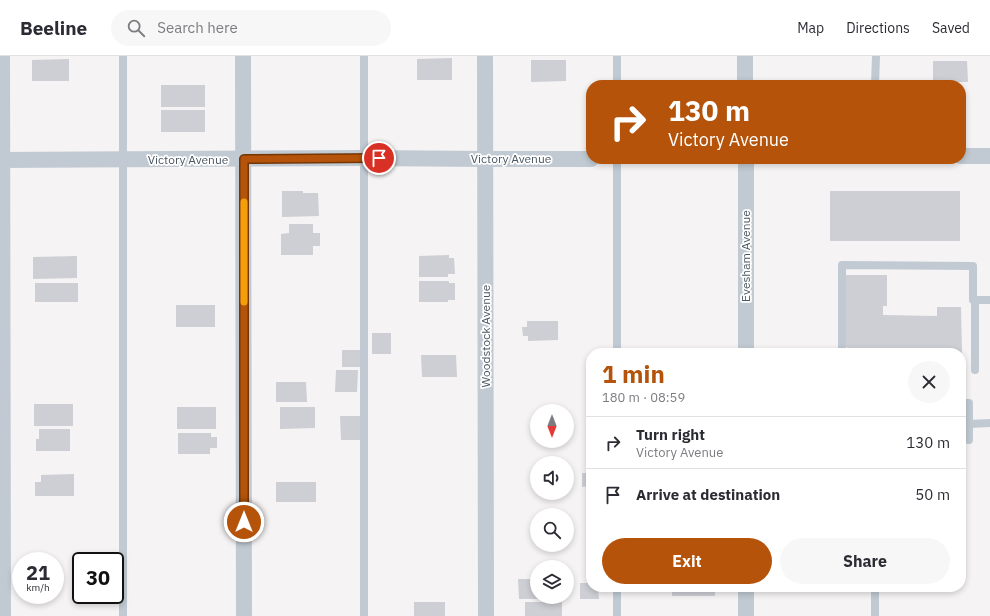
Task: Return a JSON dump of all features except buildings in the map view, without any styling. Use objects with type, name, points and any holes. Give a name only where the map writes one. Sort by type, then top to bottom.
[{"type":"street","points":[[2,56],[3,616]]},
{"type":"street","points":[[243,56],[244,616]]},
{"type":"street","name":"Woodstock Avenue","points":[[485,56],[486,616]]},
{"type":"street","points":[[745,56],[745,80]]},
{"type":"street","points":[[966,156],[990,156]]},
{"type":"street","name":"Victory Avenue","points":[[1,160],[364,158],[586,159]]},
{"type":"street","name":"Evesham Avenue","points":[[746,164],[746,348]]},
{"type":"street","points":[[746,592],[746,616]]},
{"type":"lane","points":[[123,56],[123,616]]},
{"type":"lane","points":[[364,56],[364,616]]},
{"type":"lane","points":[[617,56],[617,80]]},
{"type":"lane","points":[[875,80],[876,56]]},
{"type":"lane","points":[[617,164],[617,348]]},
{"type":"lane","points":[[842,348],[842,265],[973,266],[973,300],[975,300],[975,370]]},
{"type":"lane","points":[[975,300],[990,300]]},
{"type":"lane","points":[[966,403],[969,403],[969,440],[966,440]]},
{"type":"lane","points":[[969,424],[990,423]]},
{"type":"lane","points":[[617,592],[617,616]]},
{"type":"lane","points":[[875,592],[875,616]]},
{"type":"slow traffic","points":[[244,202],[244,302]]},
{"type":"route","points":[[244,522],[244,159],[379,158]]}]
